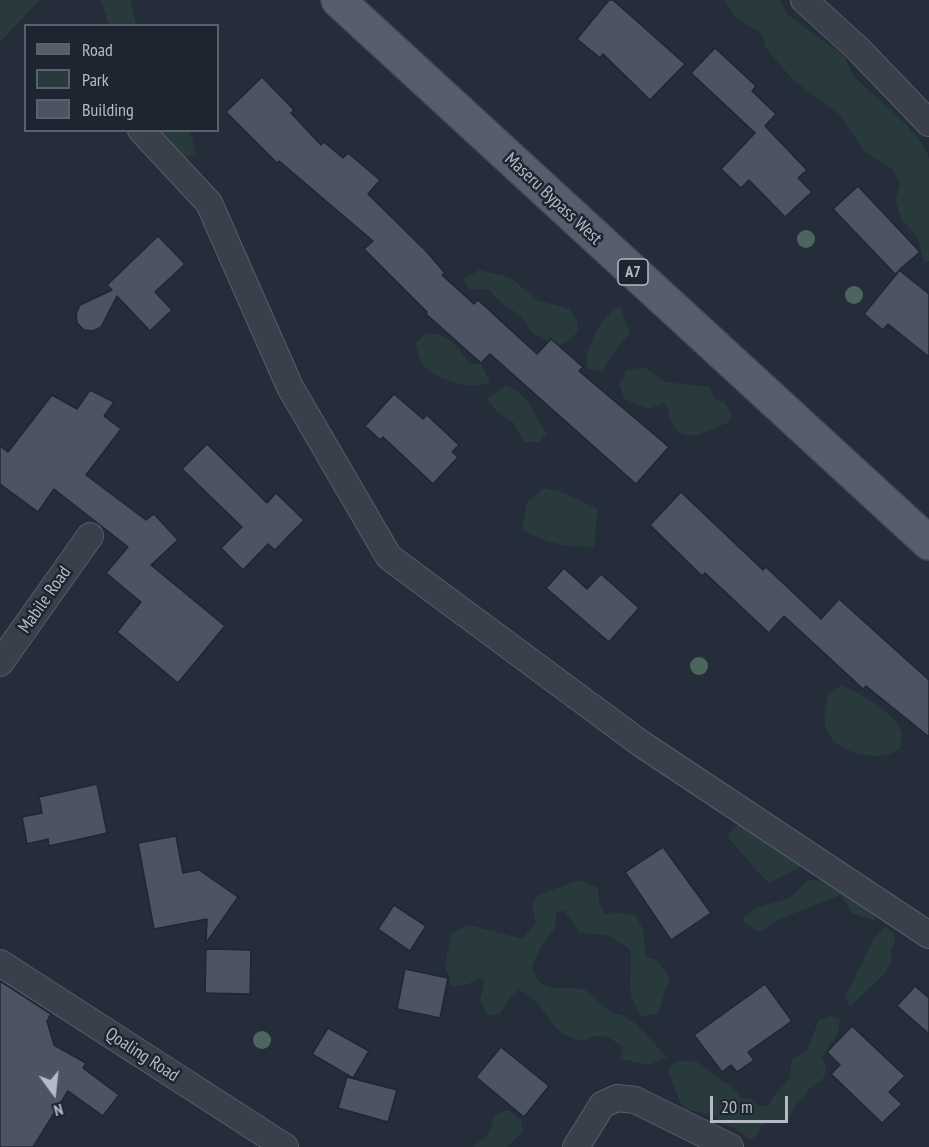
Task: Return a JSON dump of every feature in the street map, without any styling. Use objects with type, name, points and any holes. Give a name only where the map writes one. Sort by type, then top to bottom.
[{"type":"main road","name":"Maseru Bypass West","points":[[338,0],[929,543]]},
{"type":"street","points":[[804,0],[858,49],[929,123]]},
{"type":"street","points":[[143,132],[209,203],[290,387],[389,558],[640,743],[929,935]]},
{"type":"street","name":"Mabile Road","points":[[0,663],[90,537]]},
{"type":"street","name":"Qoaling Road","points":[[0,963],[285,1147]]},
{"type":"street","points":[[576,1147],[602,1105],[617,1098],[635,1100],[730,1147]]},
{"type":"green space","points":[[0,0],[40,0],[0,42]]},
{"type":"green space","points":[[101,0],[130,0],[136,24],[109,24]]},
{"type":"green space","points":[[725,0],[780,0],[788,15],[843,55],[854,76],[918,138],[929,159],[929,261],[924,262],[918,238],[902,220],[895,201],[900,184],[893,170],[863,150],[841,116],[794,81],[766,48],[762,34],[733,15]]},
{"type":"green space","points":[[156,132],[188,132],[192,136],[196,154],[181,159]]},
{"type":"green space","points":[[479,270],[511,278],[537,300],[570,309],[577,322],[578,331],[559,346],[531,332],[522,318],[500,302],[489,289],[468,290],[464,279]]},
{"type":"green space","points":[[615,308],[621,308],[630,333],[611,356],[603,372],[587,369],[588,352],[594,336]]},
{"type":"green space","points":[[426,333],[447,338],[470,364],[481,363],[490,383],[464,385],[446,380],[430,371],[421,361],[415,344]]},
{"type":"green space","points":[[644,367],[665,382],[710,387],[714,398],[725,403],[731,414],[728,423],[699,434],[684,435],[678,432],[673,425],[665,403],[648,409],[624,399],[619,383],[626,376],[624,371]]},
{"type":"green space","points":[[505,386],[520,393],[547,433],[539,442],[524,442],[513,422],[497,412],[487,399]]},
{"type":"green space","points":[[544,488],[564,493],[598,509],[594,547],[557,544],[522,530],[527,502]]},
{"type":"green space","points":[[842,685],[877,705],[894,719],[902,735],[900,749],[880,756],[868,755],[845,749],[835,742],[828,734],[825,713],[828,695]]},
{"type":"green space","points":[[741,823],[804,865],[769,883],[728,838],[732,829]]},
{"type":"green space","points":[[579,880],[598,888],[599,901],[605,914],[614,912],[635,915],[643,929],[646,957],[656,960],[670,977],[658,1013],[642,1017],[633,1000],[630,989],[629,948],[609,936],[579,932],[564,910],[556,913],[555,928],[542,945],[532,966],[535,975],[545,986],[552,988],[584,989],[612,1013],[622,1015],[636,1024],[667,1057],[649,1065],[620,1059],[623,1047],[606,1037],[581,1040],[565,1035],[552,1023],[535,1001],[519,990],[511,997],[500,1014],[488,1015],[480,1001],[485,981],[479,977],[469,984],[452,987],[445,966],[451,934],[469,925],[522,939],[536,923],[532,905],[538,895]]},
{"type":"green space","points":[[808,880],[837,881],[865,904],[877,921],[852,913],[841,895],[784,917],[759,932],[741,920],[756,908],[789,898]]},
{"type":"green space","points":[[885,927],[892,932],[895,938],[890,952],[892,959],[886,972],[850,1007],[845,997],[873,940]]},
{"type":"green space","points":[[832,1016],[840,1019],[838,1033],[822,1057],[826,1067],[824,1078],[796,1102],[790,1117],[780,1124],[773,1121],[761,1126],[757,1136],[750,1140],[738,1130],[722,1124],[715,1116],[685,1109],[682,1105],[668,1073],[672,1064],[687,1060],[697,1062],[733,1088],[741,1098],[751,1099],[759,1106],[769,1106],[772,1098],[789,1079],[792,1060],[807,1050],[819,1020]]},
{"type":"green space","points":[[508,1110],[521,1119],[523,1132],[507,1147],[473,1147],[488,1134],[497,1114]]},
{"type":"building","points":[[609,0],[613,0],[685,64],[650,100],[603,54],[600,58],[577,39]]},
{"type":"building","points":[[715,48],[756,86],[752,91],[776,114],[765,126],[807,170],[798,178],[812,192],[785,217],[749,180],[741,188],[721,169],[755,133],[691,73]]},
{"type":"building","points":[[262,77],[294,110],[291,113],[321,145],[324,142],[343,158],[348,153],[380,180],[368,194],[426,251],[445,273],[442,275],[474,304],[478,300],[537,354],[551,339],[583,367],[579,371],[669,447],[636,484],[490,354],[481,363],[426,314],[427,312],[364,249],[373,241],[279,161],[277,163],[226,112]]},
{"type":"building","points":[[858,186],[920,252],[899,270],[929,294],[929,357],[888,324],[883,330],[864,314],[899,271],[895,274],[833,209]]},
{"type":"building","points":[[158,236],[185,264],[155,292],[172,310],[150,331],[117,296],[101,327],[93,331],[84,330],[77,323],[76,314],[80,305],[112,290],[107,285]]},
{"type":"building","points":[[90,390],[114,402],[104,416],[121,429],[86,475],[146,520],[154,514],[178,540],[151,565],[225,626],[178,683],[117,632],[141,602],[106,573],[128,547],[54,489],[38,512],[0,484],[0,446],[8,452],[52,395],[77,409]]},
{"type":"building","points":[[394,394],[423,419],[427,415],[459,445],[452,452],[458,457],[433,484],[383,437],[380,440],[365,426]]},
{"type":"building","points":[[207,444],[267,503],[276,493],[304,520],[275,550],[268,544],[243,570],[221,548],[242,527],[182,469]]},
{"type":"building","points":[[681,492],[763,570],[766,567],[821,619],[839,599],[929,680],[929,737],[866,686],[863,689],[784,616],[769,633],[705,573],[702,576],[650,525]]},
{"type":"building","points":[[564,568],[587,589],[601,574],[639,608],[609,642],[546,588]]},
{"type":"building","points":[[97,784],[107,833],[49,846],[48,839],[27,844],[22,817],[42,813],[39,797]]},
{"type":"building","points":[[176,836],[183,873],[199,870],[238,897],[206,943],[207,919],[154,929],[138,843]]},
{"type":"building","points":[[663,847],[711,913],[671,940],[625,872]]},
{"type":"building","points":[[394,905],[426,926],[410,951],[378,929]]},
{"type":"building","points":[[206,949],[251,950],[250,994],[205,993]]},
{"type":"building","points":[[405,969],[448,978],[440,1018],[397,1009]]},
{"type":"building","points":[[0,981],[51,1014],[47,1021],[54,1045],[86,1063],[83,1068],[119,1095],[103,1116],[68,1091],[33,1147],[0,1147]]},
{"type":"building","points":[[765,984],[792,1021],[748,1052],[754,1060],[737,1072],[731,1065],[722,1072],[694,1035]]},
{"type":"building","points":[[915,986],[929,998],[929,1034],[897,1006]]},
{"type":"building","points":[[852,1026],[905,1076],[889,1092],[902,1104],[882,1123],[831,1074],[840,1065],[827,1052]]},
{"type":"building","points":[[328,1028],[369,1051],[353,1078],[312,1054]]},
{"type":"building","points":[[501,1047],[549,1086],[524,1117],[476,1077]]},
{"type":"building","points":[[347,1077],[397,1090],[388,1122],[338,1108]]}]
